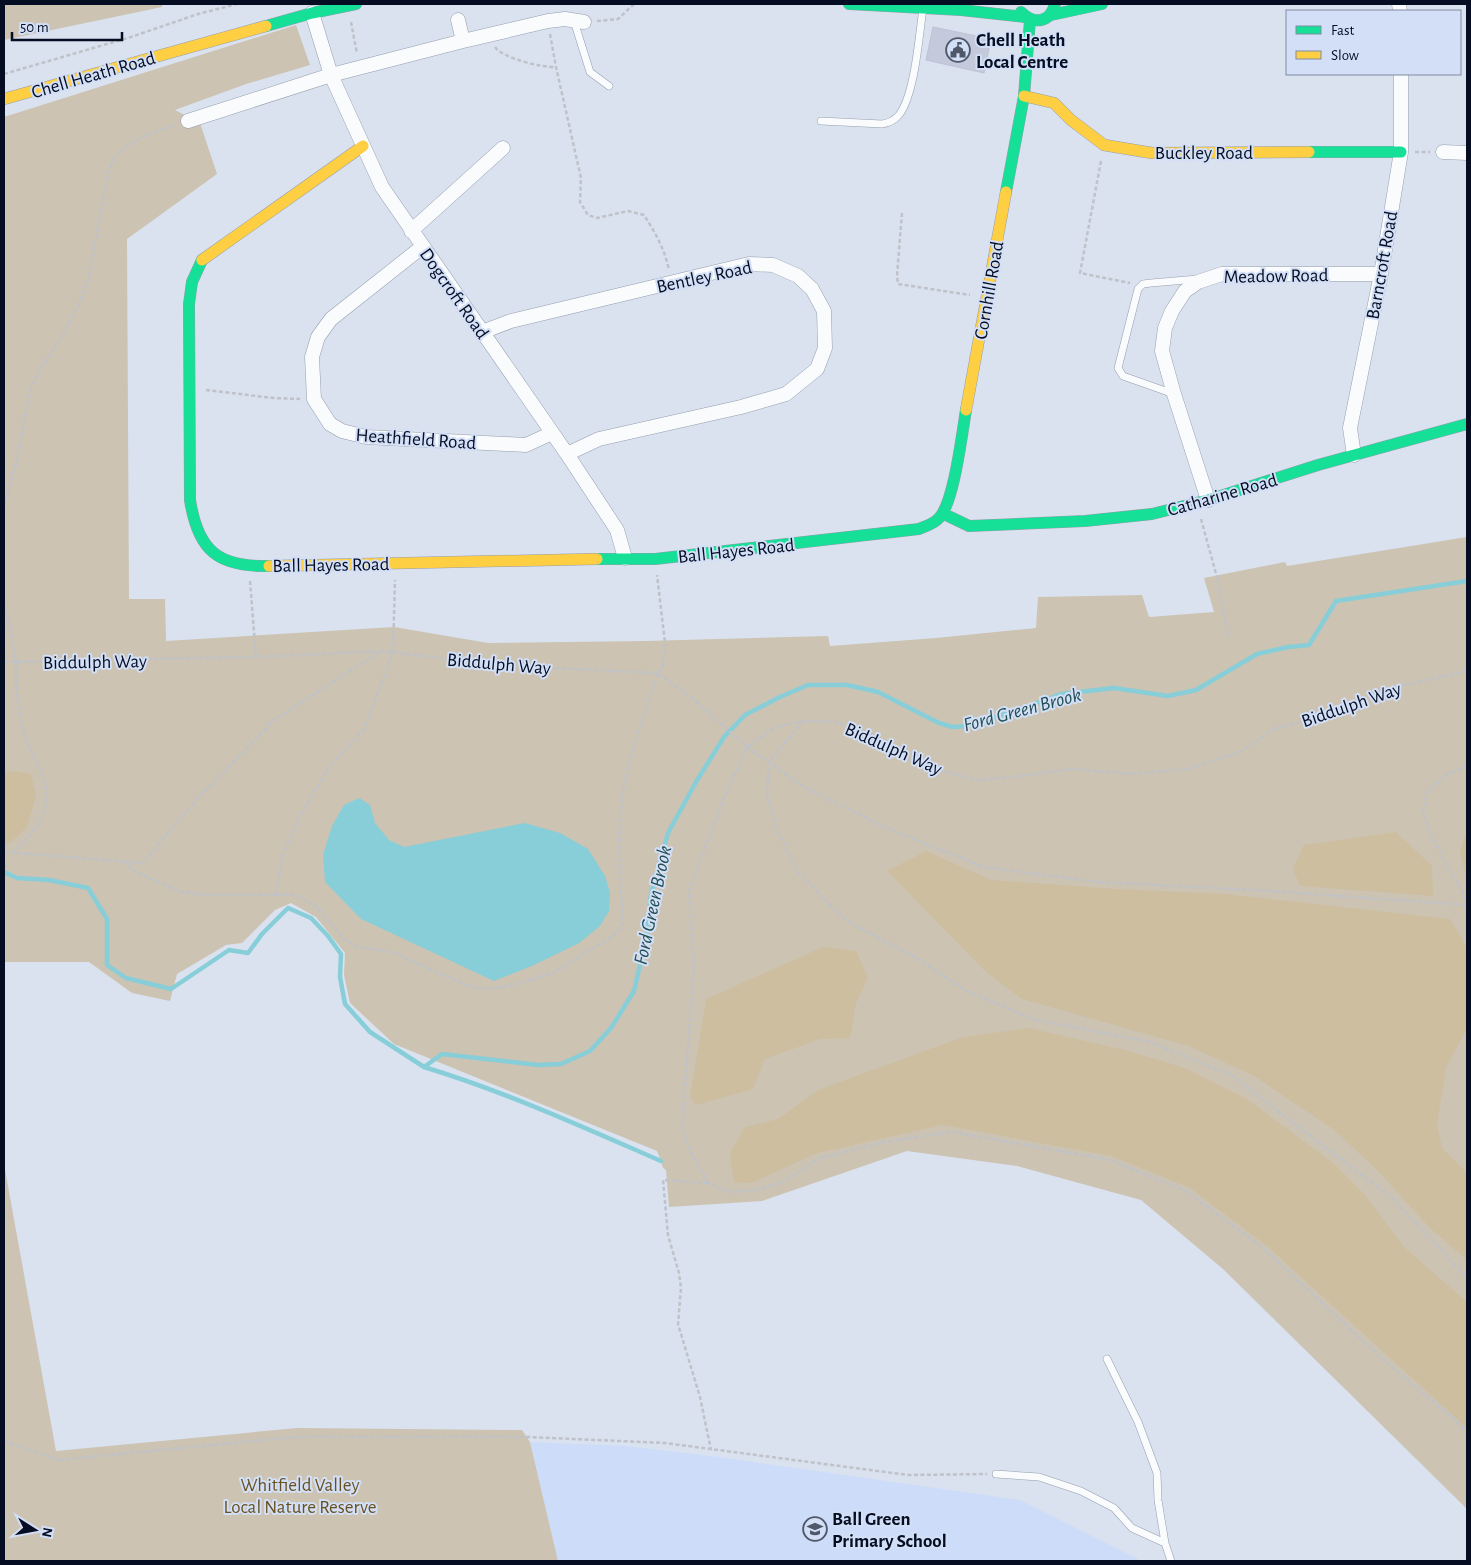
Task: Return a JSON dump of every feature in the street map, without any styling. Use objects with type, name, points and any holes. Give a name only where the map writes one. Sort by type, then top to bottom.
[{"type":"street","points":[[848,4],[1041,15],[1102,4]]},
{"type":"street","points":[[961,10],[984,4]]},
{"type":"street","points":[[1018,4],[1021,12],[1041,15]]},
{"type":"street","name":"Chell Heath Road","points":[[4,99],[312,13],[352,5]]},
{"type":"street","name":"Dogcroft Road","points":[[312,13],[331,75],[382,187],[567,454],[617,530],[625,558]]},
{"type":"street","name":"Cornhill Road","points":[[944,514],[950,497],[987,298],[1024,96],[1027,66],[1041,15]]},
{"type":"street","points":[[458,20],[463,41]]},
{"type":"street","points":[[188,121],[331,75],[463,41],[548,20],[579,22]]},
{"type":"street","name":"Barncroft Road","points":[[1354,455],[1350,428],[1381,274],[1402,152],[1402,75]]},
{"type":"street","name":"Buckley Road","points":[[1024,96],[1054,103],[1071,120],[1104,145],[1152,153],[1402,152]]},
{"type":"street","name":"Ball Hayes Road","points":[[363,146],[202,259],[192,282],[189,304],[190,500],[193,521],[200,536],[209,549],[221,558],[248,566],[625,558],[655,559],[919,529],[935,524],[944,514]]},
{"type":"street","points":[[411,231],[503,148]]},
{"type":"street","points":[[1443,152],[1467,153]]},
{"type":"street","name":"Heathfield Road","points":[[422,247],[331,319],[318,337],[312,358],[314,399],[330,424],[342,431],[366,437],[526,445],[552,433]]},
{"type":"street","name":"Bentley Road","points":[[482,332],[510,321],[748,264],[773,265],[798,276],[812,289],[824,311],[825,348],[816,369],[786,394],[741,407],[599,439],[567,454]]},
{"type":"street","name":"Meadow Road","points":[[1202,502],[1162,351],[1165,328],[1172,311],[1185,291],[1198,282],[1222,274],[1381,274]]},
{"type":"street","name":"Catharine Road","points":[[944,514],[969,526],[1104,519],[1152,514],[1202,502],[1318,465],[1467,424]]},
{"type":"lane","points":[[820,121],[882,124],[891,122],[898,115],[908,94],[923,8]]},
{"type":"lane","points":[[579,22],[590,72],[609,86]]},
{"type":"lane","points":[[1174,394],[1123,376],[1118,368],[1138,289],[1143,284],[1208,279]]},
{"type":"lane","points":[[1107,1359],[1138,1422],[1157,1472],[1158,1500],[1165,1543],[1171,1561]]},
{"type":"lane","points":[[996,1474],[1039,1478],[1081,1490],[1114,1508],[1132,1528],[1165,1543]]},
{"type":"path","points":[[4,74],[131,37],[198,14],[237,4]]},
{"type":"path","points":[[579,22],[618,19],[634,4]]},
{"type":"path","points":[[352,5],[360,68]]},
{"type":"path","points":[[548,20],[580,178],[580,202],[588,215],[597,218],[628,211],[644,215],[654,231],[667,260],[671,282]]},
{"type":"path","points":[[487,36],[498,52],[548,67],[556,67]]},
{"type":"path","points":[[4,506],[16,464],[30,391],[39,370],[64,333],[78,306],[88,280],[108,174],[112,162],[115,156],[152,132],[188,121]]},
{"type":"path","points":[[1104,145],[1080,273],[1135,284],[1140,287]]},
{"type":"path","points":[[1402,152],[1443,152]]},
{"type":"path","points":[[902,213],[898,284],[987,298]]},
{"type":"path","points":[[189,388],[274,398],[314,399]]},
{"type":"path","points":[[1202,502],[1228,637]]},
{"type":"path","points":[[123,861],[134,871],[182,892],[206,895],[296,895],[317,907],[343,938],[357,947],[392,952],[468,986],[489,989],[510,986],[552,973],[614,935],[622,924],[618,829],[624,785],[658,673],[663,667],[664,643],[655,559]]},
{"type":"path","points":[[276,895],[283,854],[301,814],[330,766],[364,729],[393,651],[395,563]]},
{"type":"path","points":[[248,566],[256,657]]},
{"type":"path","points":[[4,603],[16,662],[16,684],[27,742],[40,769],[46,790],[43,815],[28,839],[10,852]]},
{"type":"path","points":[[4,852],[143,863],[191,806],[274,720],[382,651]]},
{"type":"path","name":"Biddulph Way","points":[[4,662],[256,657],[393,651],[506,666],[658,673]]},
{"type":"path","name":"Biddulph Way","points":[[747,747],[776,727],[803,721],[834,722],[859,729],[879,738],[908,759],[934,769],[976,780],[1072,769],[1130,774],[1187,768],[1240,752],[1274,729],[1347,710],[1381,690],[1467,671]]},
{"type":"path","points":[[658,673],[692,698],[747,747],[804,787],[875,822],[984,867],[1098,882],[1271,891],[1467,905]]},
{"type":"path","points":[[803,721],[769,762],[767,793],[775,825],[796,870],[844,919],[916,958],[968,991],[1036,1020],[1150,1042],[1231,1075],[1393,1199],[1467,1278]]},
{"type":"path","points":[[710,1184],[688,1147],[682,1127],[694,966],[689,890],[723,801],[747,747]]},
{"type":"path","points":[[1467,766],[1446,775],[1427,793],[1423,812],[1431,835],[1467,900]]},
{"type":"path","points":[[711,1450],[700,1397],[678,1324],[681,1288],[679,1273],[668,1235],[663,1180],[710,1184],[733,1192],[754,1190],[782,1184],[820,1158],[886,1142],[952,1132],[1110,1160],[1186,1191],[1263,1248],[1380,1357],[1454,1419],[1467,1433]]},
{"type":"path","points":[[4,1441],[58,1460],[295,1437],[528,1436],[665,1443],[908,1474],[996,1474]]},
{"type":"shaded area","points":[[16,771],[31,774],[36,796],[27,827],[10,843],[4,843],[4,772]]},
{"type":"shaded area","points":[[359,798],[370,805],[375,823],[389,840],[404,847],[525,823],[560,833],[588,849],[605,876],[610,893],[609,911],[600,926],[579,943],[534,965],[494,981],[361,919],[325,882],[323,855],[332,826],[344,805]]},
{"type":"shaded area","points":[[1396,832],[1432,866],[1433,896],[1300,886],[1293,869],[1304,845]]},
{"type":"shaded area","points":[[1464,837],[1467,837],[1467,880],[1460,853]]},
{"type":"shaded area","points":[[926,851],[991,880],[1225,894],[1450,919],[1467,948],[1467,1028],[1446,1068],[1437,1125],[1442,1148],[1467,1173],[1467,1260],[1430,1228],[1377,1170],[1333,1129],[1254,1076],[1189,1046],[1022,999],[985,971],[887,871]]},
{"type":"shaded area","points":[[823,947],[856,951],[868,978],[856,1003],[850,1038],[820,1039],[765,1059],[753,1089],[696,1105],[690,1096],[706,999]]},
{"type":"shaded area","points":[[1028,1028],[1125,1050],[1185,1068],[1247,1099],[1334,1164],[1364,1194],[1404,1247],[1467,1302],[1467,1428],[1267,1246],[1190,1188],[1111,1156],[943,1125],[817,1153],[751,1183],[734,1182],[730,1153],[745,1127],[778,1119],[818,1090],[963,1037]]},
{"type":"shaded area","name":"Ball Green Primary School","points":[[530,1442],[626,1446],[719,1457],[1020,1500],[1138,1559],[1138,1561],[558,1561]]},
{"type":"green space","points":[[4,4],[162,4],[162,7],[4,40]]},
{"type":"green space","points":[[296,25],[310,65],[246,84],[175,110],[200,123],[217,174],[127,239],[129,599],[165,599],[166,641],[394,627],[488,643],[828,636],[830,646],[936,638],[1036,628],[1038,597],[1142,595],[1149,617],[1214,612],[1204,578],[1285,562],[1287,566],[1467,537],[1467,1509],[1223,1269],[1141,1200],[1017,1166],[907,1151],[762,1201],[669,1207],[666,1170],[663,1168],[657,1151],[394,1044],[350,1003],[344,975],[345,953],[316,917],[291,903],[275,910],[242,943],[226,945],[177,974],[170,1001],[132,993],[89,962],[4,962],[4,117]]},
{"type":"green space","name":"Whitfield Valley Local Nature Reserve","points":[[4,1164],[56,1451],[297,1428],[522,1430],[530,1442],[558,1561],[4,1561]]},
{"type":"building","name":"Chell Heath Local Centre","points":[[933,27],[991,39],[984,73],[926,60]]},
{"type":"waterway","name":"Ford Green Brook","points":[[4,872],[17,878],[49,880],[88,888],[107,919],[107,965],[126,978],[171,989],[229,950],[248,953],[262,934],[288,908],[311,918],[328,936],[341,954],[340,977],[345,1004],[370,1032],[424,1067],[442,1054],[538,1065],[561,1064],[590,1051],[611,1028],[634,991],[647,935],[651,894],[668,833],[696,782],[724,737],[745,715],[808,685],[847,685],[878,692],[939,723],[953,727],[966,726],[1061,694],[1114,688],[1168,696],[1196,690],[1257,654],[1288,647],[1309,645],[1336,601],[1467,581]]},
{"type":"waterway","name":"Ford Green Brook","points":[[424,1067],[485,1087],[661,1161]]},
{"type":"traffic: fast","points":[[266,26],[312,13],[356,4]]},
{"type":"traffic: fast","points":[[849,4],[961,10],[1025,17]]},
{"type":"traffic: fast","points":[[1021,12],[1031,19],[1041,20],[1049,15],[1055,4]]},
{"type":"traffic: fast","points":[[1051,15],[1102,4]]},
{"type":"traffic: fast","points":[[1006,192],[1024,96],[1030,20]]},
{"type":"traffic: fast","points":[[1309,152],[1401,152]]},
{"type":"traffic: fast","points":[[202,260],[192,282],[189,304],[190,500],[199,532],[205,544],[213,553],[236,563],[251,566],[269,566]]},
{"type":"traffic: fast","points":[[597,559],[655,559],[919,529],[927,526],[939,518],[949,498],[957,467],[966,410]]},
{"type":"traffic: fast","points":[[944,514],[969,526],[1085,521],[1152,514],[1208,500],[1318,465],[1467,424]]},
{"type":"traffic: slow","points":[[4,99],[266,26]]},
{"type":"traffic: slow","points":[[1024,96],[1054,103],[1071,120],[1104,145],[1152,153],[1309,152]]},
{"type":"traffic: slow","points":[[202,260],[363,146]]},
{"type":"traffic: slow","points":[[966,410],[1006,192]]},
{"type":"traffic: slow","points":[[269,566],[597,559]]},
{"type":"place","name":"Chell Heath Local Centre","points":[[958,50]]},
{"type":"place","name":"Ball Green Primary School","points":[[815,1529]]}]
